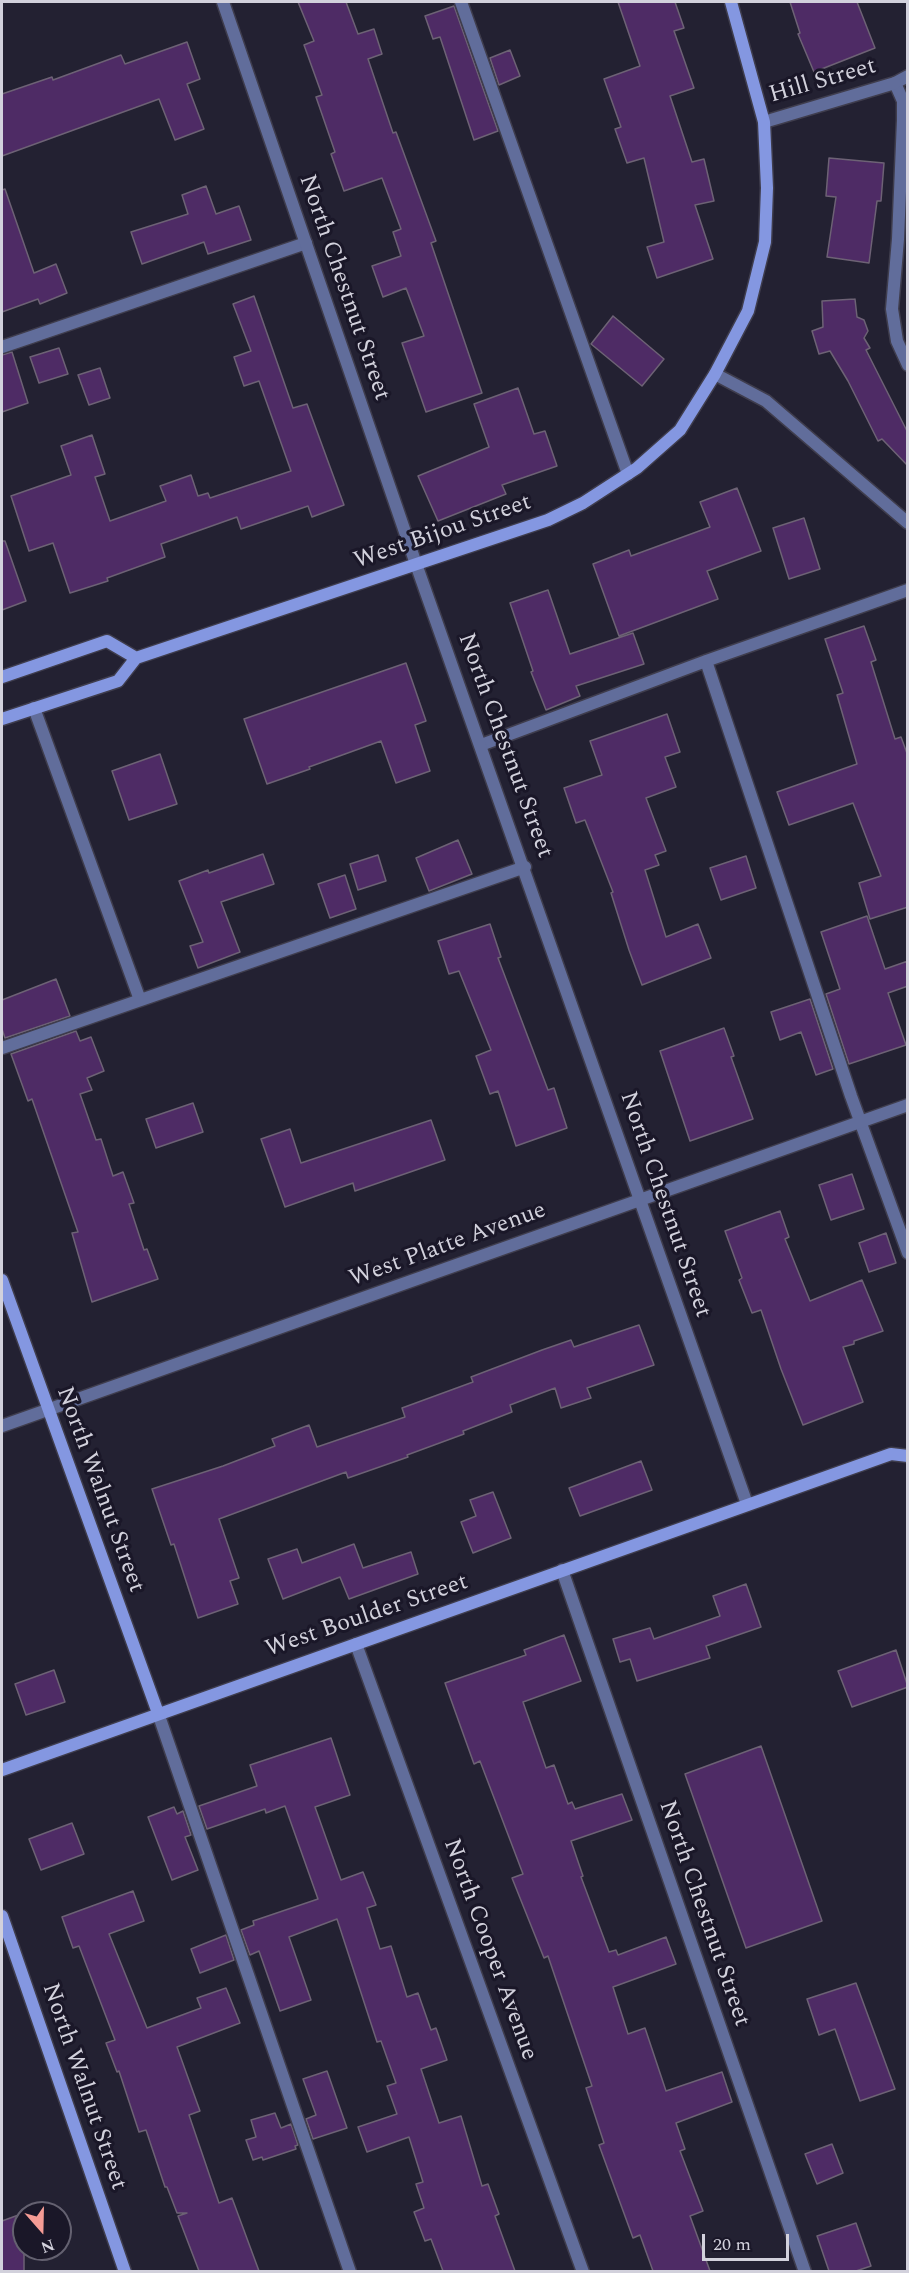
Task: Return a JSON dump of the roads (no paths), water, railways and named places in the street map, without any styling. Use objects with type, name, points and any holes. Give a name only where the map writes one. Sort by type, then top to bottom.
[{"type":"main road","name":"West Bijou Street","points":[[136,658],[548,520],[583,503],[628,474],[680,430],[715,374],[748,311],[765,242],[767,188],[764,122],[730,2]]},
{"type":"main road","points":[[2,676],[107,641],[136,658],[118,681],[2,719]]},
{"type":"main road","name":"North Walnut Street","points":[[2,1280],[158,1713]]},
{"type":"main road","name":"West Boulder Street","points":[[2,1770],[891,1454],[908,1456]]},
{"type":"main road","name":"North Walnut Street","points":[[2,1916],[125,2271]]},
{"type":"street","name":"North Chestnut Street","points":[[223,2],[416,564],[525,867],[639,1200],[747,1504]]},
{"type":"street","points":[[461,2],[628,474]]},
{"type":"street","name":"Hill Street","points":[[764,122],[895,83],[908,76]]},
{"type":"street","points":[[895,83],[903,101],[903,120],[898,239],[892,309],[897,341],[908,365]]},
{"type":"street","points":[[2,347],[306,243]]},
{"type":"street","points":[[715,374],[766,400],[908,523]]},
{"type":"street","points":[[481,745],[705,661],[908,590]]},
{"type":"street","points":[[705,661],[859,1121],[908,1253]]},
{"type":"street","points":[[34,708],[140,1000]]},
{"type":"street","points":[[2,1048],[525,867]]},
{"type":"street","name":"West Platte Avenue","points":[[2,1426],[908,1105]]},
{"type":"street","name":"North Chestnut Street","points":[[562,1570],[805,2271]]},
{"type":"street","name":"North Cooper Avenue","points":[[356,1644],[583,2271]]},
{"type":"street","points":[[158,1713],[350,2271]]}]
